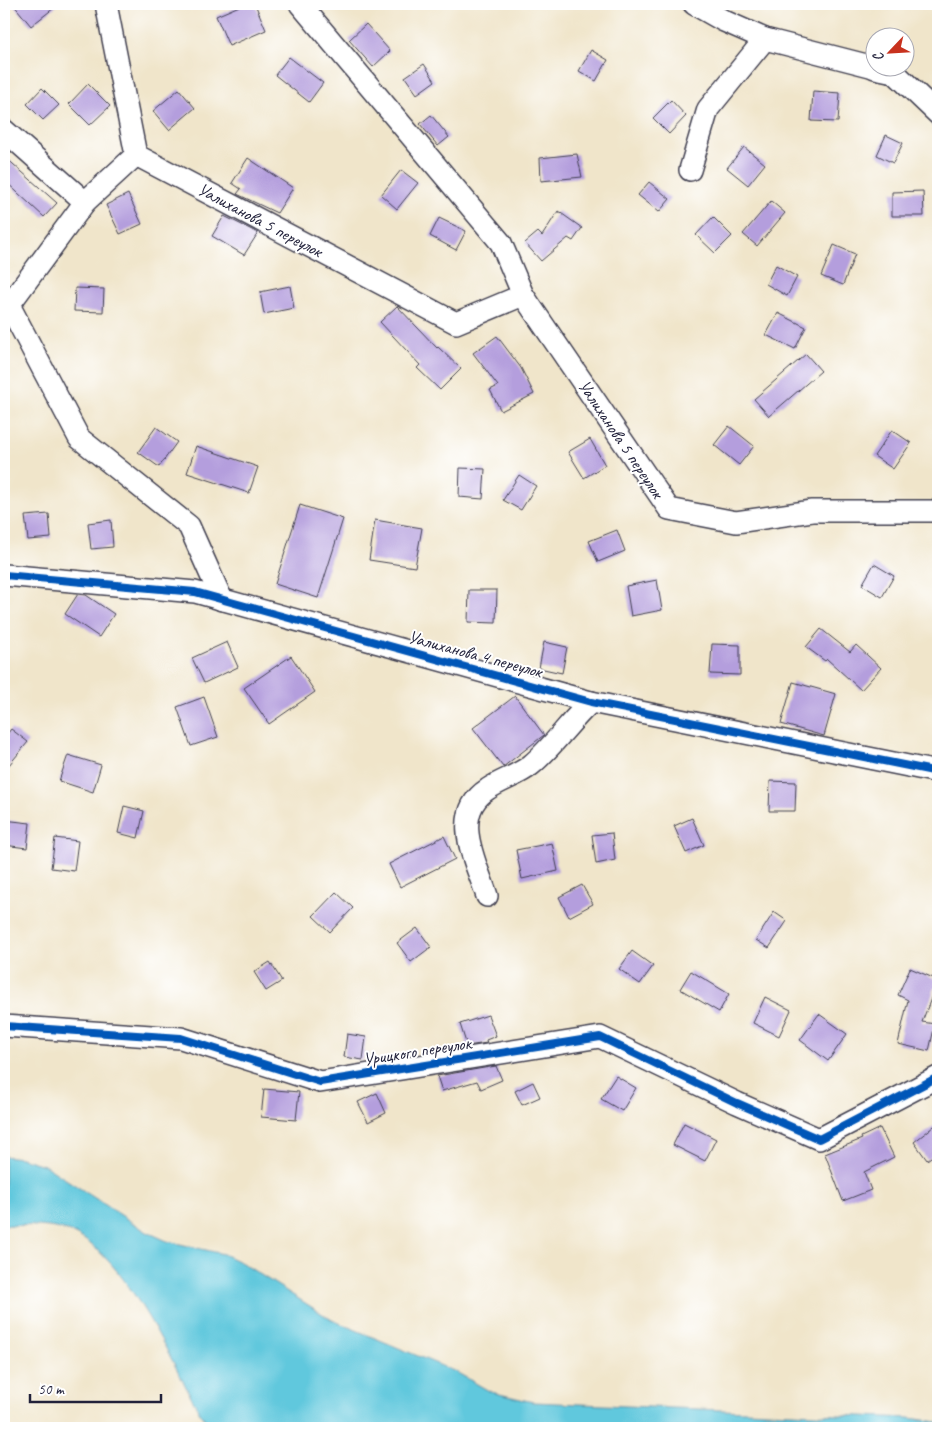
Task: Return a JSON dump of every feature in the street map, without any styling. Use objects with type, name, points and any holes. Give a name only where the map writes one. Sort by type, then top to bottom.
[{"type":"street","points":[[106,4],[136,155],[85,202],[6,306],[79,438],[189,526],[222,600]]},
{"type":"street","name":"Уалиханова 5 переулок","points":[[300,4],[501,243],[523,294],[669,508],[736,522],[812,511],[938,512]]},
{"type":"street","points":[[694,4],[724,21],[765,39],[864,64]]},
{"type":"street","points":[[690,170],[708,109],[765,39]]},
{"type":"street","points":[[900,78],[938,114]]},
{"type":"street","points":[[4,130],[85,202]]},
{"type":"street","name":"Уалиханова 5 переулок","points":[[136,155],[456,323],[523,294]]},
{"type":"street","name":"Уалиханова 4 переулок","points":[[4,576],[195,592],[591,702],[938,772]]},
{"type":"street","points":[[487,896],[468,838],[470,806],[486,790],[530,766],[561,737],[573,718],[591,702]]},
{"type":"street","name":"Урицкого переулок","points":[[4,1026],[181,1038],[320,1082],[600,1037],[737,1103],[818,1139],[938,1078]]},
{"type":"water","points":[[4,1156],[21,1158],[44,1165],[147,1232],[167,1241],[223,1254],[242,1263],[332,1320],[456,1372],[491,1392],[533,1402],[909,1418],[938,1422],[938,1428],[212,1428],[200,1413],[147,1314],[113,1266],[94,1247],[67,1231],[40,1226],[4,1225]]},
{"type":"building","points":[[13,4],[59,4],[31,26]]},
{"type":"building","points":[[244,4],[255,4],[266,30],[229,46],[216,16]]},
{"type":"building","points":[[366,24],[390,51],[373,67],[349,40]]},
{"type":"building","points":[[591,50],[608,60],[596,81],[579,71]]},
{"type":"building","points":[[289,57],[323,83],[309,102],[275,75]]},
{"type":"building","points":[[424,64],[435,81],[417,94],[405,77]]},
{"type":"building","points":[[88,84],[110,106],[90,125],[69,104]]},
{"type":"building","points":[[42,88],[59,105],[43,120],[27,104]]},
{"type":"building","points":[[179,89],[195,108],[169,130],[153,111]]},
{"type":"building","points":[[813,91],[840,93],[838,122],[811,121]]},
{"type":"building","points":[[671,100],[686,116],[669,134],[653,118]]},
{"type":"building","points":[[431,115],[449,137],[438,146],[420,124]]},
{"type":"building","points":[[886,135],[903,143],[893,163],[877,155]]},
{"type":"building","points":[[744,147],[765,164],[748,185],[727,168]]},
{"type":"building","points":[[577,154],[582,177],[541,181],[540,158]]},
{"type":"building","points":[[4,156],[57,203],[44,217],[4,180]]},
{"type":"building","points":[[248,158],[293,188],[277,213],[237,194],[241,189],[232,183]]},
{"type":"building","points":[[401,170],[418,183],[397,209],[381,195]]},
{"type":"building","points":[[649,182],[670,199],[659,212],[638,195]]},
{"type":"building","points":[[923,191],[924,216],[892,216],[892,192]]},
{"type":"building","points":[[128,194],[142,224],[120,234],[106,205]]},
{"type":"building","points":[[771,201],[785,213],[757,246],[743,234]]},
{"type":"building","points":[[558,211],[582,228],[573,241],[568,238],[541,261],[525,243],[538,232],[542,236]]},
{"type":"building","points":[[224,216],[258,233],[244,255],[212,236]]},
{"type":"building","points":[[713,217],[732,236],[715,253],[696,235]]},
{"type":"building","points":[[439,218],[466,231],[456,250],[430,236]]},
{"type":"building","points":[[834,245],[855,254],[843,285],[821,276]]},
{"type":"building","points":[[776,265],[797,277],[787,296],[766,284]]},
{"type":"building","points":[[290,286],[294,308],[264,314],[260,292]]},
{"type":"building","points":[[75,288],[104,289],[103,312],[74,311]]},
{"type":"building","points":[[397,306],[437,348],[461,369],[440,390],[417,368],[420,365],[380,322]]},
{"type":"building","points":[[778,313],[806,327],[795,349],[766,335]]},
{"type":"building","points":[[497,336],[521,368],[534,394],[501,411],[490,390],[498,386],[473,353]]},
{"type":"building","points":[[806,354],[821,371],[769,416],[754,399]]},
{"type":"building","points":[[729,426],[754,446],[739,465],[714,445]]},
{"type":"building","points":[[156,427],[177,442],[159,467],[138,452]]},
{"type":"building","points":[[892,430],[911,443],[893,469],[874,456]]},
{"type":"building","points":[[590,439],[605,465],[584,478],[568,452]]},
{"type":"building","points":[[196,446],[258,467],[249,493],[187,473]]},
{"type":"building","points":[[460,468],[485,469],[483,499],[459,497]]},
{"type":"building","points":[[519,475],[536,486],[521,510],[503,500]]},
{"type":"building","points":[[300,505],[343,519],[318,598],[275,584]]},
{"type":"building","points":[[49,514],[51,538],[28,540],[25,516]]},
{"type":"building","points":[[111,520],[113,547],[91,549],[88,523]]},
{"type":"building","points":[[375,520],[422,528],[415,567],[369,560]]},
{"type":"building","points":[[617,530],[625,551],[598,562],[589,541]]},
{"type":"building","points":[[874,564],[894,576],[882,597],[862,585]]},
{"type":"building","points":[[657,580],[662,610],[631,616],[626,586]]},
{"type":"building","points":[[469,590],[497,590],[496,623],[468,622]]},
{"type":"building","points":[[78,594],[86,595],[114,614],[99,637],[65,614]]},
{"type":"building","points":[[821,629],[850,652],[856,645],[881,668],[861,690],[827,659],[825,661],[806,647]]},
{"type":"building","points":[[227,642],[238,667],[204,683],[192,658]]},
{"type":"building","points":[[544,642],[567,647],[562,673],[539,668]]},
{"type":"building","points":[[712,644],[740,645],[740,675],[710,674]]},
{"type":"building","points":[[291,656],[315,692],[269,724],[244,688]]},
{"type":"building","points":[[793,682],[836,694],[824,736],[781,724]]},
{"type":"building","points":[[515,696],[544,735],[503,767],[473,728]]},
{"type":"building","points":[[204,697],[218,737],[191,746],[177,707]]},
{"type":"building","points":[[11,729],[28,742],[4,771],[4,738]]},
{"type":"building","points":[[68,755],[101,765],[93,792],[59,781]]},
{"type":"building","points":[[770,781],[796,782],[795,811],[769,811]]},
{"type":"building","points":[[124,806],[144,811],[138,838],[118,833]]},
{"type":"building","points":[[692,818],[704,845],[686,853],[674,826]]},
{"type":"building","points":[[4,820],[30,823],[27,848],[4,845]]},
{"type":"building","points":[[612,833],[615,860],[596,864],[592,835]]},
{"type":"building","points":[[444,836],[455,859],[400,887],[389,864]]},
{"type":"building","points":[[55,838],[78,841],[74,871],[51,868]]},
{"type":"building","points":[[552,843],[558,871],[522,879],[516,850]]},
{"type":"building","points":[[582,885],[593,904],[569,917],[559,897]]},
{"type":"building","points":[[336,892],[353,908],[330,932],[313,916]]},
{"type":"building","points":[[774,912],[787,921],[769,948],[756,940]]},
{"type":"building","points":[[417,928],[431,947],[411,962],[397,943]]},
{"type":"building","points":[[632,951],[653,966],[640,984],[619,969]]},
{"type":"building","points":[[270,962],[282,981],[266,991],[254,972]]},
{"type":"building","points":[[910,968],[938,980],[922,1022],[935,1024],[929,1051],[898,1044],[908,1000],[898,995]]},
{"type":"building","points":[[691,971],[729,994],[719,1012],[680,989]]},
{"type":"building","points":[[765,997],[791,1010],[779,1036],[753,1023]]},
{"type":"building","points":[[819,1014],[847,1034],[828,1061],[800,1040]]},
{"type":"building","points":[[488,1015],[496,1036],[486,1040],[487,1043],[467,1046],[460,1024]]},
{"type":"building","points":[[347,1034],[366,1037],[363,1060],[344,1057]]},
{"type":"building","points":[[496,1066],[502,1080],[481,1089],[477,1081],[442,1091],[437,1076]]},
{"type":"building","points":[[616,1076],[636,1088],[622,1111],[601,1099]]},
{"type":"building","points":[[533,1082],[540,1097],[522,1105],[515,1091]]},
{"type":"building","points":[[264,1089],[299,1092],[296,1120],[261,1117]]},
{"type":"building","points":[[377,1093],[386,1113],[368,1122],[358,1102]]},
{"type":"building","points":[[684,1123],[716,1139],[705,1161],[673,1145]]},
{"type":"building","points":[[938,1123],[938,1152],[927,1160],[914,1142]]},
{"type":"building","points":[[880,1128],[894,1157],[864,1172],[871,1190],[843,1201],[825,1154],[862,1139],[861,1137]]},
{"type":"cycle path","points":[[4,575],[195,592],[591,702],[938,772]]},
{"type":"cycle path","points":[[4,1026],[181,1038],[320,1082],[600,1037],[737,1103],[819,1139],[938,1077]]}]
